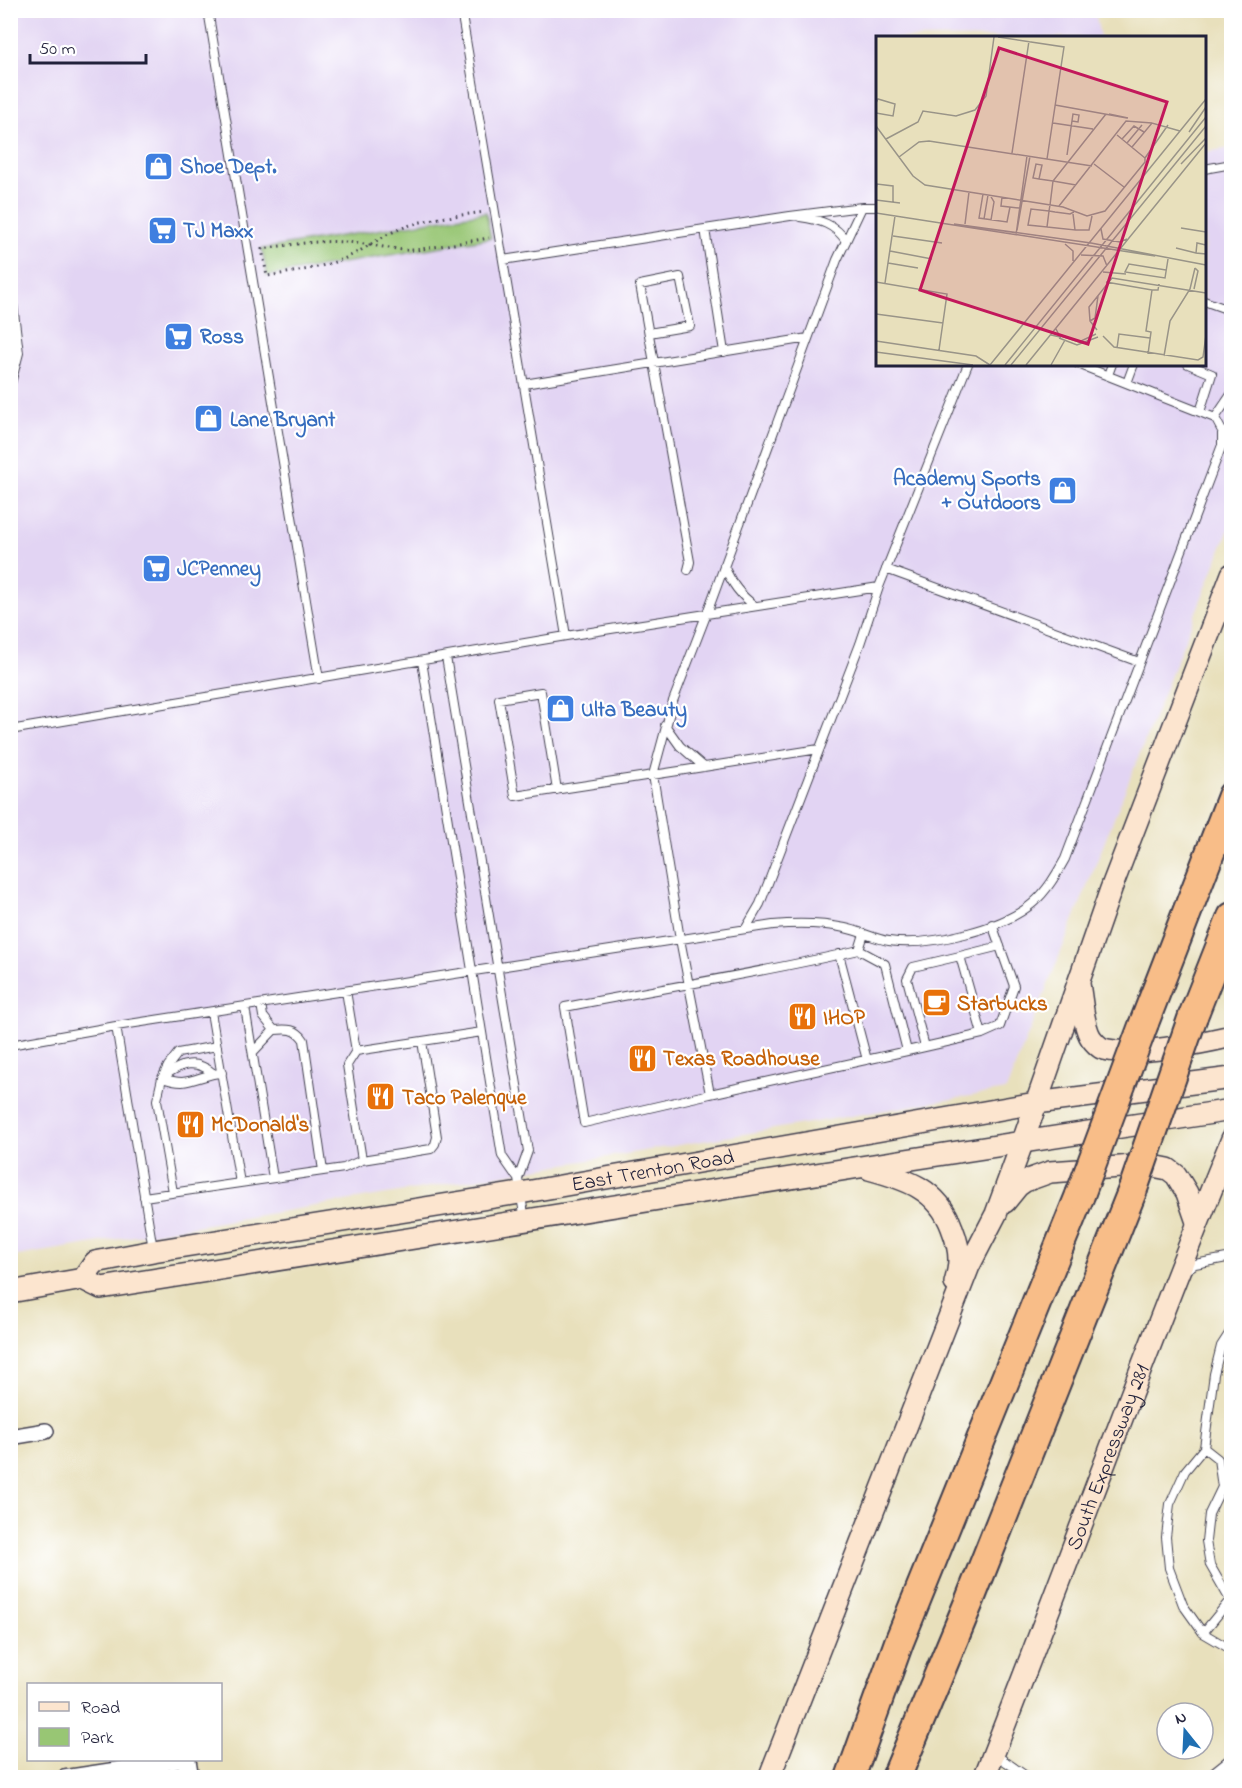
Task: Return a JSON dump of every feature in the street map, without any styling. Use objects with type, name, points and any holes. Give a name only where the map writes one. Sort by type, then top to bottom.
[{"type":"highway","points":[[850,1778],[899,1642],[1080,1195],[1232,796]]},
{"type":"highway","points":[[896,1778],[969,1602],[1133,1190],[1193,1016],[1232,917]]},
{"type":"highway","points":[[914,1778],[969,1602]]},
{"type":"highway","points":[[832,1778],[861,1704],[899,1642]]},
{"type":"main road","points":[[769,1778],[951,1310],[969,1266],[996,1215],[1160,759],[1232,574]]},
{"type":"main road","points":[[1079,980],[1087,1028],[1092,1039],[1100,1048],[1153,1050],[1232,1036]]},
{"type":"main road","name":"East Trenton Road","points":[[83,1279],[95,1262],[519,1186],[1036,1103],[1232,1078]]},
{"type":"main road","name":"East Trenton Road","points":[[10,1292],[83,1279],[101,1288],[1232,1110]]},
{"type":"main road","name":"South Expressway 281","points":[[984,1778],[1197,1222],[1232,1139]]},
{"type":"main road","points":[[996,1215],[1018,1186],[1035,1176],[1050,1172],[1148,1164],[1168,1169],[1176,1175],[1187,1193],[1197,1222]]},
{"type":"main road","points":[[860,1167],[894,1175],[912,1183],[926,1191],[944,1209],[953,1230],[959,1260],[951,1310]]},
{"type":"street","points":[[10,1437],[46,1431]]},
{"type":"street","points":[[64,1778],[179,1761]]},
{"type":"street","points":[[186,1761],[191,1778]]},
{"type":"lane","points":[[208,10],[319,679]]},
{"type":"lane","points":[[461,10],[566,636]]},
{"type":"lane","points":[[1206,169],[1232,164]]},
{"type":"lane","points":[[710,1094],[680,939],[653,775],[673,701],[837,260],[862,207]]},
{"type":"lane","points":[[503,260],[790,216],[876,207]]},
{"type":"lane","points":[[790,216],[816,220],[832,226],[841,232],[846,241]]},
{"type":"lane","points":[[705,229],[724,352]]},
{"type":"lane","points":[[649,333],[690,326],[680,277],[640,285],[690,562],[688,570]]},
{"type":"lane","points":[[10,280],[19,353],[10,387]]},
{"type":"lane","points":[[1206,302],[1232,312]]},
{"type":"lane","points":[[524,384],[808,338]]},
{"type":"lane","points":[[746,928],[760,904],[860,644],[879,587],[967,366]]},
{"type":"lane","points":[[10,1045],[116,1026],[746,928],[802,922],[846,928],[889,941],[925,941],[953,937],[992,924],[1008,918],[1031,904],[1044,891],[1065,859],[1222,445],[1222,431],[1215,418],[1083,366]]},
{"type":"lane","points":[[1108,375],[1111,366]]},
{"type":"lane","points":[[1127,383],[1133,366]]},
{"type":"lane","points":[[1193,366],[1212,374],[1200,412]]},
{"type":"lane","points":[[1215,418],[1232,393]]},
{"type":"lane","points":[[724,566],[736,588],[755,606]]},
{"type":"lane","points":[[886,569],[1139,662]]},
{"type":"lane","points":[[10,730],[566,636],[879,587]]},
{"type":"lane","points":[[446,657],[528,1151],[519,1186]]},
{"type":"lane","points":[[422,661],[502,1156],[519,1186],[525,1220]]},
{"type":"lane","points":[[557,790],[541,692],[499,699],[515,796],[557,790],[819,749]]},
{"type":"lane","points":[[665,725],[680,746],[704,767]]},
{"type":"lane","points":[[907,1051],[885,964],[859,950],[565,1007],[584,1123],[926,1047],[981,1034],[1000,1026],[1014,986],[992,924]]},
{"type":"lane","points":[[859,950],[864,934]]},
{"type":"lane","points":[[926,1047],[907,979],[913,967],[999,945]]},
{"type":"lane","points":[[839,954],[867,1060]]},
{"type":"lane","points":[[960,956],[981,1034]]},
{"type":"lane","points":[[346,991],[356,1051],[347,1065],[362,1160]]},
{"type":"lane","points":[[261,1004],[263,1016],[274,1030]]},
{"type":"lane","points":[[245,1007],[273,1178]]},
{"type":"lane","points":[[211,1012],[217,1046],[217,1073],[240,1183]]},
{"type":"lane","points":[[116,1026],[153,1251]]},
{"type":"lane","points":[[252,1052],[274,1030],[289,1028],[300,1033],[304,1040],[323,1171]]},
{"type":"lane","points":[[356,1051],[482,1032]]},
{"type":"lane","points":[[144,1197],[344,1168],[362,1160],[431,1149],[437,1137],[422,1041]]},
{"type":"lane","points":[[173,1192],[157,1100],[162,1078],[178,1053],[217,1046]]},
{"type":"lane","points":[[162,1078],[183,1065],[204,1066],[217,1073]]},
{"type":"lane","points":[[162,1078],[181,1082],[217,1073]]},
{"type":"lane","points":[[1177,1276],[1195,1264],[1232,1257]]},
{"type":"lane","points":[[1230,1333],[1221,1346],[1214,1374],[1204,1448],[1185,1471],[1170,1504],[1166,1537],[1169,1568],[1183,1605],[1203,1632],[1232,1650]]},
{"type":"lane","points":[[1203,1632],[1230,1600],[1210,1565],[1206,1541],[1209,1514],[1222,1486],[1218,1459],[1204,1448]]},
{"type":"lane","points":[[994,1754],[1029,1778]]},
{"type":"lane","points":[[1202,1778],[1232,1757]]},
{"type":"path","points":[[488,220],[486,212],[427,221],[400,229],[370,245],[333,263],[267,276],[262,249],[323,241],[345,241],[370,245],[403,250],[428,249],[491,238],[489,229]]},
{"type":"shaded area","points":[[11,11],[1095,11],[1100,36],[876,36],[876,366],[1206,366],[1206,152],[1231,148],[1231,524],[1006,1090],[11,1257]]},
{"type":"green space","points":[[486,212],[491,238],[267,276],[262,249]]},
{"type":"place","name":"Shoe Dept.","points":[[159,166]]},
{"type":"place","name":"TJ Maxx","points":[[162,230]]},
{"type":"place","name":"Ross","points":[[179,336]]},
{"type":"place","name":"Lane Bryant","points":[[209,419]]},
{"type":"place","name":"Academy Sports + Outdoors","points":[[1062,490]]},
{"type":"place","name":"JCPenney","points":[[156,568]]},
{"type":"place","name":"Ulta Beauty","points":[[560,709]]},
{"type":"place","name":"Starbucks","points":[[936,1003]]},
{"type":"place","name":"IHOP","points":[[802,1017]]},
{"type":"place","name":"Texas Roadhouse","points":[[642,1058]]},
{"type":"place","name":"Taco Palenque","points":[[381,1097]]},
{"type":"place","name":"McDonald's","points":[[190,1124]]}]
